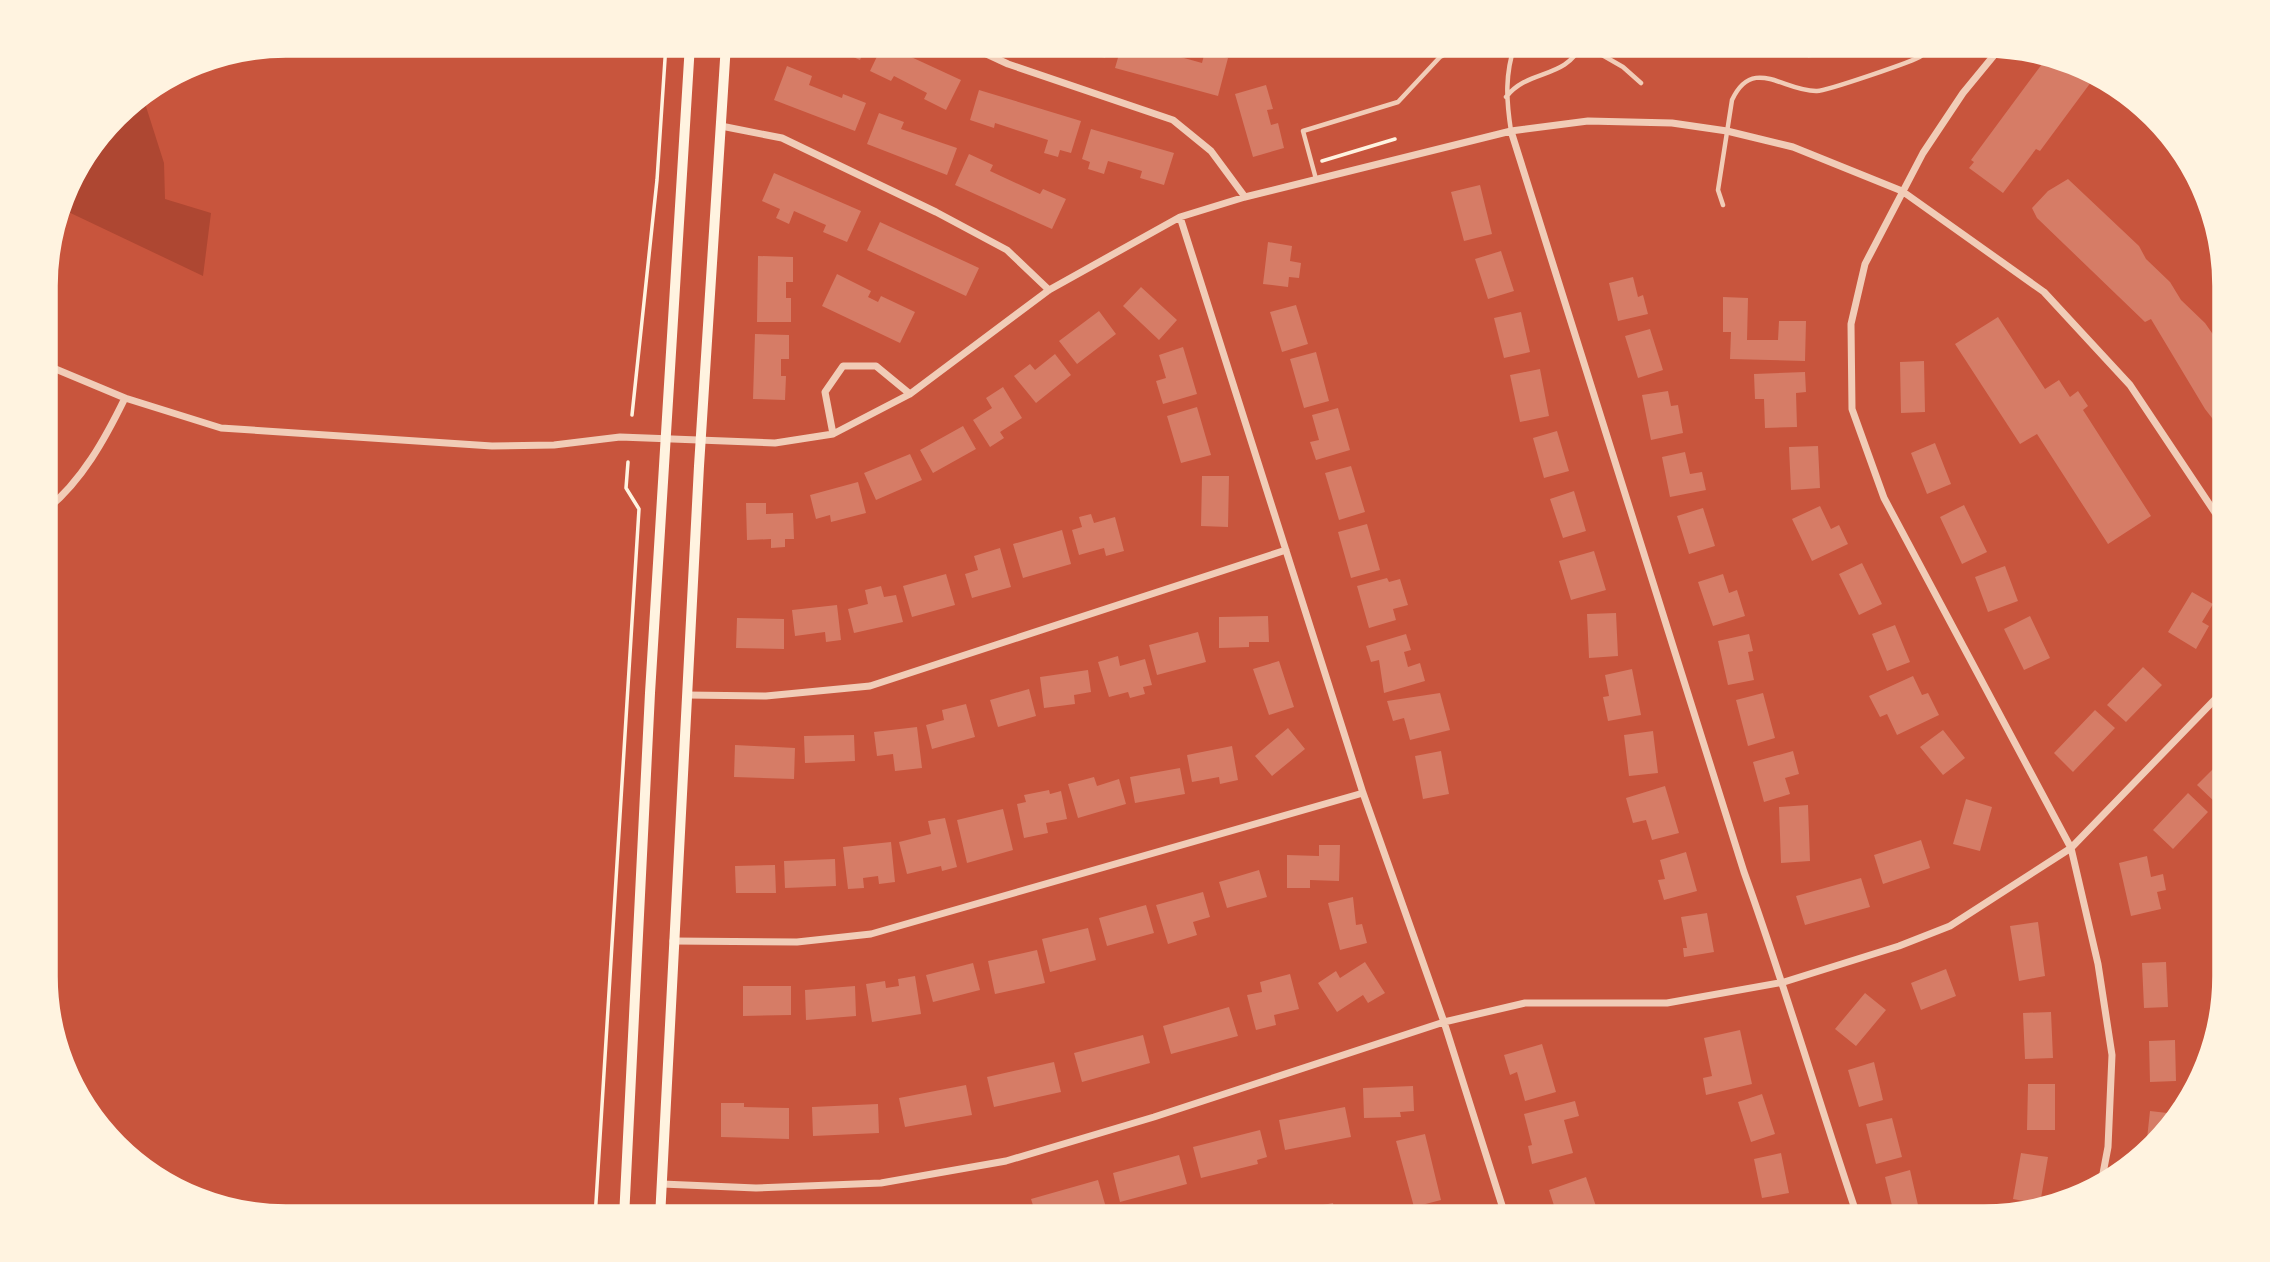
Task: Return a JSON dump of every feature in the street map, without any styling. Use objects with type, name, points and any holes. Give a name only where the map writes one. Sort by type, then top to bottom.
[{"type":"main road","points":[[625,1206],[689,56]]},
{"type":"main road","points":[[661,1206],[701,441],[725,56]]},
{"type":"street","points":[[991,56],[1173,120],[1211,151],[1245,197]]},
{"type":"street","points":[[1993,57],[1963,93],[1902,191],[1865,264],[1851,324],[1852,409],[1884,498],[2071,848],[2098,964],[2112,1055],[2108,1147],[2103,1172]]},
{"type":"street","points":[[56,369],[125,398],[221,428],[377,440],[541,445],[620,437],[775,443],[833,434],[910,394],[1049,290],[1180,217],[1245,197],[1511,131],[1588,121],[1672,123],[1727,131],[1793,147],[1902,191],[2044,292],[2130,385],[2214,511]]},
{"type":"street","points":[[721,126],[782,138],[936,212],[1007,250],[1049,290]]},
{"type":"street","points":[[1511,131],[1735,846],[1784,982],[1802,1053],[1854,1206]]},
{"type":"street","points":[[1180,217],[1363,793],[1444,1022],[1502,1206]]},
{"type":"street","points":[[833,434],[825,392],[844,366],[876,366],[910,394]]},
{"type":"street","points":[[56,502],[104,442],[125,398]]},
{"type":"street","points":[[687,695],[766,696],[870,686],[1286,550]]},
{"type":"street","points":[[662,1184],[756,1188],[881,1183],[1006,1161],[1444,1022],[1525,1003],[1667,1003],[1784,982],[1899,946],[1950,926],[2071,848],[2214,700]]},
{"type":"street","points":[[673,941],[797,942],[871,934],[1363,793]]},
{"type":"lane","points":[[1316,179],[1303,131],[1398,102],[1442,56]]},
{"type":"lane","points":[[1511,56],[1506,97],[1511,131]]},
{"type":"lane","points":[[1506,97],[1516,85],[1562,68],[1576,56]]},
{"type":"lane","points":[[1604,56],[1623,67],[1641,83]]},
{"type":"lane","points":[[1723,205],[1718,190],[1732,100],[1738,87],[1747,79],[1759,77],[1818,91],[1921,56]]},
{"type":"path","points":[[632,415],[657,180],[665,56]]},
{"type":"path","points":[[1312,164],[1395,139]]},
{"type":"path","points":[[596,1206],[639,509],[626,488],[628,462]]},
{"type":"shaded area","points":[[145,104],[164,163],[165,199],[211,213],[203,276],[68,212],[87,171],[104,146]]},
{"type":"building","points":[[877,56],[909,56],[961,80],[946,110],[924,99],[927,93],[894,76],[891,81],[870,71]]},
{"type":"building","points":[[1118,56],[1177,56],[1202,63],[1204,56],[1228,58],[1218,96],[1115,68]]},
{"type":"building","points":[[2042,64],[2090,83],[2040,151],[2036,149],[2003,193],[1969,168],[1974,162],[1971,160]]},
{"type":"building","points":[[787,66],[812,76],[809,85],[842,98],[843,94],[866,103],[855,131],[774,100]]},
{"type":"building","points":[[1266,85],[1273,109],[1267,110],[1271,125],[1278,123],[1284,148],[1253,157],[1235,94]]},
{"type":"building","points":[[979,90],[1081,121],[1071,153],[1060,150],[1058,157],[1044,153],[1048,140],[995,123],[994,128],[970,120]]},
{"type":"building","points":[[879,113],[904,122],[901,129],[957,148],[947,175],[867,144]]},
{"type":"building","points":[[1091,129],[1174,153],[1164,185],[1140,178],[1142,171],[1108,161],[1104,174],[1088,169],[1090,162],[1082,159]]},
{"type":"building","points":[[969,154],[993,165],[990,171],[1040,194],[1043,189],[1066,199],[1052,229],[955,185]]},
{"type":"building","points":[[774,173],[861,211],[847,242],[823,232],[826,225],[794,211],[789,224],[776,218],[780,209],[762,201]]},
{"type":"building","points":[[2068,179],[2139,246],[2146,259],[2170,282],[2181,300],[2205,323],[2214,336],[2214,421],[2151,319],[2145,322],[2037,218],[2032,208],[2048,191]]},
{"type":"building","points":[[1480,185],[1492,234],[1464,241],[1451,192]]},
{"type":"building","points":[[880,222],[979,268],[966,296],[867,250]]},
{"type":"building","points":[[1268,242],[1292,246],[1290,261],[1301,263],[1299,278],[1289,277],[1288,287],[1263,284]]},
{"type":"building","points":[[1501,251],[1514,291],[1488,299],[1475,259]]},
{"type":"building","points":[[758,256],[793,257],[793,282],[786,282],[786,298],[791,298],[791,322],[757,322]]},
{"type":"building","points":[[837,274],[871,291],[868,297],[878,302],[881,296],[915,312],[900,343],[822,306]]},
{"type":"building","points":[[1633,277],[1638,297],[1643,295],[1648,314],[1618,321],[1609,283]]},
{"type":"building","points":[[1141,287],[1177,320],[1159,340],[1123,306]]},
{"type":"building","points":[[1723,297],[1748,298],[1747,340],[1778,340],[1779,321],[1806,321],[1805,361],[1730,359],[1731,332],[1723,332]]},
{"type":"building","points":[[1296,305],[1308,344],[1282,352],[1270,312]]},
{"type":"building","points":[[1099,311],[1116,334],[1077,364],[1059,341]]},
{"type":"building","points":[[1521,312],[1530,352],[1504,358],[1494,318]]},
{"type":"building","points":[[1998,317],[2045,389],[2059,380],[2070,397],[2078,391],[2088,406],[2083,410],[2151,516],[2108,544],[2037,434],[2020,444],[1955,344]]},
{"type":"building","points":[[1650,329],[1663,370],[1638,378],[1625,336]]},
{"type":"building","points":[[755,334],[789,335],[789,359],[781,359],[781,376],[786,376],[785,400],[753,399]]},
{"type":"building","points":[[1183,347],[1197,394],[1163,404],[1156,381],[1166,378],[1159,355]]},
{"type":"building","points":[[1316,352],[1329,401],[1304,408],[1290,359]]},
{"type":"building","points":[[1055,354],[1071,375],[1036,403],[1014,376],[1030,364],[1035,370]]},
{"type":"building","points":[[1924,361],[1925,412],[1901,413],[1900,362]]},
{"type":"building","points":[[1540,369],[1549,416],[1520,422],[1510,375]]},
{"type":"building","points":[[1805,372],[1806,392],[1796,393],[1797,427],[1765,428],[1764,399],[1755,399],[1754,374]]},
{"type":"building","points":[[1003,387],[1022,418],[1000,432],[1004,438],[990,447],[973,420],[992,408],[986,398]]},
{"type":"building","points":[[1668,391],[1671,406],[1678,405],[1683,433],[1651,440],[1642,395]]},
{"type":"building","points":[[1197,407],[1211,455],[1181,463],[1167,416]]},
{"type":"building","points":[[1338,408],[1350,450],[1316,460],[1310,442],[1319,440],[1312,415]]},
{"type":"building","points":[[963,426],[976,449],[933,473],[920,450]]},
{"type":"building","points":[[1557,431],[1569,471],[1544,478],[1533,438]]},
{"type":"building","points":[[1935,443],[1951,484],[1927,494],[1911,453]]},
{"type":"building","points":[[1818,446],[1820,488],[1791,490],[1789,447]]},
{"type":"building","points":[[1685,452],[1690,474],[1702,472],[1706,490],[1670,497],[1662,457]]},
{"type":"building","points":[[910,454],[922,480],[876,500],[864,473]]},
{"type":"building","points":[[1351,466],[1365,512],[1339,520],[1325,473]]},
{"type":"building","points":[[1202,476],[1229,476],[1228,527],[1201,526]]},
{"type":"building","points":[[858,482],[866,513],[831,522],[830,515],[816,519],[810,495]]},
{"type":"building","points":[[1574,491],[1586,531],[1563,538],[1550,499]]},
{"type":"building","points":[[746,503],[766,503],[766,514],[793,513],[794,539],[785,539],[785,547],[771,548],[771,539],[747,540]]},
{"type":"building","points":[[1964,505],[1987,552],[1962,564],[1940,517]]},
{"type":"building","points":[[1820,506],[1831,529],[1839,525],[1848,544],[1812,561],[1792,519]]},
{"type":"building","points":[[1703,508],[1715,546],[1689,554],[1677,516]]},
{"type":"building","points":[[1091,514],[1094,523],[1115,517],[1124,551],[1106,556],[1104,548],[1079,555],[1072,530],[1082,527],[1079,517]]},
{"type":"building","points":[[1367,524],[1380,570],[1351,578],[1338,532]]},
{"type":"building","points":[[1062,530],[1071,564],[1023,578],[1013,544]]},
{"type":"building","points":[[1000,548],[1011,587],[972,598],[965,574],[978,570],[974,556]]},
{"type":"building","points":[[1594,551],[1606,590],[1571,600],[1559,561]]},
{"type":"building","points":[[1862,563],[1882,604],[1859,615],[1839,574]]},
{"type":"building","points":[[2005,566],[2018,601],[1988,612],[1975,577]]},
{"type":"building","points":[[946,574],[955,605],[912,617],[903,586]]},
{"type":"building","points":[[1723,574],[1729,593],[1737,590],[1745,616],[1713,626],[1698,582]]},
{"type":"building","points":[[1387,578],[1389,582],[1400,579],[1408,605],[1393,609],[1396,620],[1369,628],[1357,586]]},
{"type":"building","points":[[881,586],[884,597],[896,595],[903,622],[854,633],[848,609],[868,604],[865,590]]},
{"type":"building","points":[[2192,592],[2213,604],[2202,622],[2209,626],[2196,649],[2168,632]]},
{"type":"building","points":[[837,605],[841,640],[826,642],[825,632],[795,636],[792,610]]},
{"type":"building","points":[[1616,613],[1618,656],[1589,658],[1587,614]]},
{"type":"building","points":[[1268,616],[1269,642],[1249,642],[1249,647],[1219,648],[1219,617]]},
{"type":"building","points":[[2030,616],[2050,658],[2024,670],[2004,629]]},
{"type":"building","points":[[737,618],[784,619],[784,649],[736,648]]},
{"type":"building","points":[[1895,625],[1910,662],[1887,671],[1872,634]]},
{"type":"building","points":[[1198,632],[1206,662],[1157,675],[1149,645]]},
{"type":"building","points":[[1406,634],[1411,650],[1404,652],[1408,667],[1420,663],[1425,681],[1384,693],[1379,660],[1371,662],[1366,646]]},
{"type":"building","points":[[1749,634],[1753,651],[1748,652],[1754,680],[1728,685],[1718,641]]},
{"type":"building","points":[[1118,656],[1120,666],[1145,659],[1152,685],[1143,687],[1145,694],[1130,698],[1128,692],[1109,697],[1098,662]]},
{"type":"building","points":[[1279,661],[1294,707],[1269,715],[1253,669]]},
{"type":"building","points":[[2143,667],[2162,685],[2126,722],[2107,705]]},
{"type":"building","points":[[1632,669],[1641,715],[1608,721],[1603,697],[1609,696],[1605,675]]},
{"type":"building","points":[[1088,670],[1091,692],[1074,695],[1075,704],[1044,708],[1040,677]]},
{"type":"building","points":[[1913,676],[1922,695],[1928,693],[1939,715],[1897,735],[1887,714],[1880,717],[1869,696]]},
{"type":"building","points":[[1029,689],[1036,716],[998,727],[990,700]]},
{"type":"building","points":[[1440,693],[1450,730],[1410,740],[1404,718],[1393,721],[1387,701]]},
{"type":"building","points":[[1763,693],[1775,738],[1748,746],[1736,700]]},
{"type":"building","points":[[966,704],[975,737],[932,749],[926,725],[944,720],[942,710]]},
{"type":"building","points":[[2095,710],[2115,728],[2073,772],[2054,753]]},
{"type":"building","points":[[917,727],[922,768],[895,771],[893,754],[877,756],[874,732]]},
{"type":"building","points":[[1288,728],[1305,749],[1272,776],[1255,756]]},
{"type":"building","points":[[1943,730],[1965,758],[1943,775],[1920,747]]},
{"type":"building","points":[[1653,731],[1658,773],[1629,776],[1624,735]]},
{"type":"building","points":[[854,735],[855,761],[805,763],[804,736]]},
{"type":"building","points":[[735,745],[795,748],[794,779],[734,777]]},
{"type":"building","points":[[1232,746],[1238,780],[1220,784],[1219,777],[1192,782],[1187,755]]},
{"type":"building","points":[[1441,751],[1449,794],[1423,799],[1415,756]]},
{"type":"building","points":[[1793,751],[1799,774],[1785,778],[1790,794],[1764,802],[1753,762]]},
{"type":"building","points":[[1180,768],[1185,794],[1135,803],[1130,777]]},
{"type":"building","points":[[2214,768],[2214,801],[2197,785]]},
{"type":"building","points":[[1094,777],[1097,786],[1119,779],[1126,804],[1078,818],[1068,784]]},
{"type":"building","points":[[1665,786],[1679,833],[1652,840],[1646,820],[1633,823],[1626,798]]},
{"type":"building","points":[[1049,790],[1050,794],[1061,791],[1067,819],[1046,823],[1048,833],[1024,838],[1017,804],[1026,802],[1024,795]]},
{"type":"building","points":[[2188,793],[2208,812],[2173,849],[2153,830]]},
{"type":"building","points":[[1966,799],[1992,807],[1980,851],[1953,844]]},
{"type":"building","points":[[1808,805],[1810,861],[1781,863],[1779,807]]},
{"type":"building","points":[[1003,809],[1013,850],[967,863],[957,820]]},
{"type":"building","points":[[945,818],[957,867],[942,871],[941,866],[907,874],[899,842],[931,834],[928,821]]},
{"type":"building","points":[[1921,840],[1930,868],[1883,884],[1874,855]]},
{"type":"building","points":[[891,842],[895,882],[879,884],[878,876],[863,878],[864,888],[848,889],[843,847]]},
{"type":"building","points":[[1319,845],[1340,845],[1339,881],[1310,880],[1310,888],[1287,888],[1287,855],[1319,856]]},
{"type":"building","points":[[1686,852],[1697,891],[1664,900],[1658,880],[1665,879],[1660,860]]},
{"type":"building","points":[[2147,856],[2151,877],[2163,874],[2166,890],[2157,892],[2161,909],[2131,916],[2119,863]]},
{"type":"building","points":[[835,859],[836,886],[785,888],[784,861]]},
{"type":"building","points":[[775,865],[776,893],[736,893],[735,866]]},
{"type":"building","points":[[1259,870],[1267,897],[1227,908],[1219,882]]},
{"type":"building","points":[[1861,878],[1870,907],[1805,925],[1796,896]]},
{"type":"building","points":[[1203,892],[1210,917],[1193,922],[1197,935],[1168,944],[1156,905]]},
{"type":"building","points":[[1353,897],[1356,925],[1362,924],[1367,943],[1340,950],[1328,903]]},
{"type":"building","points":[[1146,905],[1154,933],[1107,946],[1099,918]]},
{"type":"building","points":[[1707,913],[1714,952],[1684,957],[1683,948],[1687,948],[1681,917]]},
{"type":"building","points":[[2038,922],[2045,976],[2019,981],[2010,926]]},
{"type":"building","points":[[1088,928],[1096,960],[1050,972],[1042,939]]},
{"type":"building","points":[[1037,950],[1045,983],[995,994],[988,961]]},
{"type":"building","points":[[1365,962],[1385,993],[1368,1003],[1363,995],[1337,1012],[1318,983],[1336,971],[1340,978]]},
{"type":"building","points":[[2166,962],[2168,1007],[2144,1008],[2142,963]]},
{"type":"building","points":[[973,963],[980,990],[933,1002],[926,975]]},
{"type":"building","points":[[1946,969],[1956,996],[1921,1010],[1911,983]]},
{"type":"building","points":[[1290,974],[1299,1009],[1274,1015],[1276,1025],[1256,1030],[1247,995],[1262,992],[1260,982]]},
{"type":"building","points":[[915,976],[921,1014],[872,1022],[866,984],[885,981],[886,988],[899,986],[898,979]]},
{"type":"building","points":[[743,986],[791,986],[791,1015],[743,1016]]},
{"type":"building","points":[[855,986],[856,1016],[806,1020],[805,990]]},
{"type":"building","points":[[1865,993],[1886,1010],[1856,1046],[1835,1029]]},
{"type":"building","points":[[1229,1007],[1238,1036],[1171,1054],[1163,1026]]},
{"type":"building","points":[[2051,1012],[2053,1058],[2025,1059],[2023,1013]]},
{"type":"building","points":[[1740,1030],[1752,1084],[1706,1095],[1703,1078],[1712,1076],[1704,1038]]},
{"type":"building","points":[[1143,1035],[1150,1063],[1082,1082],[1074,1053]]},
{"type":"building","points":[[2175,1040],[2176,1081],[2150,1082],[2149,1041]]},
{"type":"building","points":[[1542,1044],[1556,1092],[1525,1101],[1517,1072],[1510,1075],[1504,1055]]},
{"type":"building","points":[[1054,1062],[1061,1092],[994,1107],[987,1077]]},
{"type":"building","points":[[1874,1062],[1883,1100],[1859,1107],[1848,1070]]},
{"type":"building","points":[[2028,1084],[2055,1084],[2055,1130],[2027,1130]]},
{"type":"building","points":[[966,1085],[972,1115],[905,1127],[899,1098]]},
{"type":"building","points":[[1413,1086],[1414,1111],[1400,1112],[1401,1117],[1364,1118],[1363,1088]]},
{"type":"building","points":[[1762,1094],[1775,1134],[1751,1142],[1738,1102]]},
{"type":"building","points":[[1575,1101],[1579,1116],[1564,1120],[1573,1153],[1532,1164],[1528,1146],[1532,1145],[1524,1114]]},
{"type":"building","points":[[721,1103],[744,1103],[744,1107],[789,1108],[789,1139],[721,1137]]},
{"type":"building","points":[[878,1104],[879,1133],[813,1136],[812,1107]]},
{"type":"building","points":[[1345,1107],[1351,1137],[1285,1150],[1279,1120]]},
{"type":"building","points":[[2150,1111],[2168,1113],[2157,1128],[2147,1138]]},
{"type":"building","points":[[1892,1118],[1902,1157],[1876,1164],[1866,1124]]},
{"type":"building","points":[[1260,1130],[1267,1157],[1257,1160],[1258,1164],[1201,1178],[1193,1147]]},
{"type":"building","points":[[1425,1134],[1441,1200],[1414,1206],[1396,1141]]},
{"type":"building","points":[[1781,1153],[1789,1193],[1762,1198],[1754,1159]]},
{"type":"building","points":[[2021,1153],[2048,1157],[2041,1199],[2029,1202],[2013,1199]]},
{"type":"building","points":[[1179,1155],[1187,1184],[1120,1202],[1113,1173]]},
{"type":"building","points":[[1910,1170],[1918,1206],[1892,1206],[1885,1177]]},
{"type":"building","points":[[1586,1177],[1596,1206],[1554,1206],[1549,1190]]},
{"type":"building","points":[[1098,1180],[1106,1206],[1033,1206],[1031,1199]]}]
